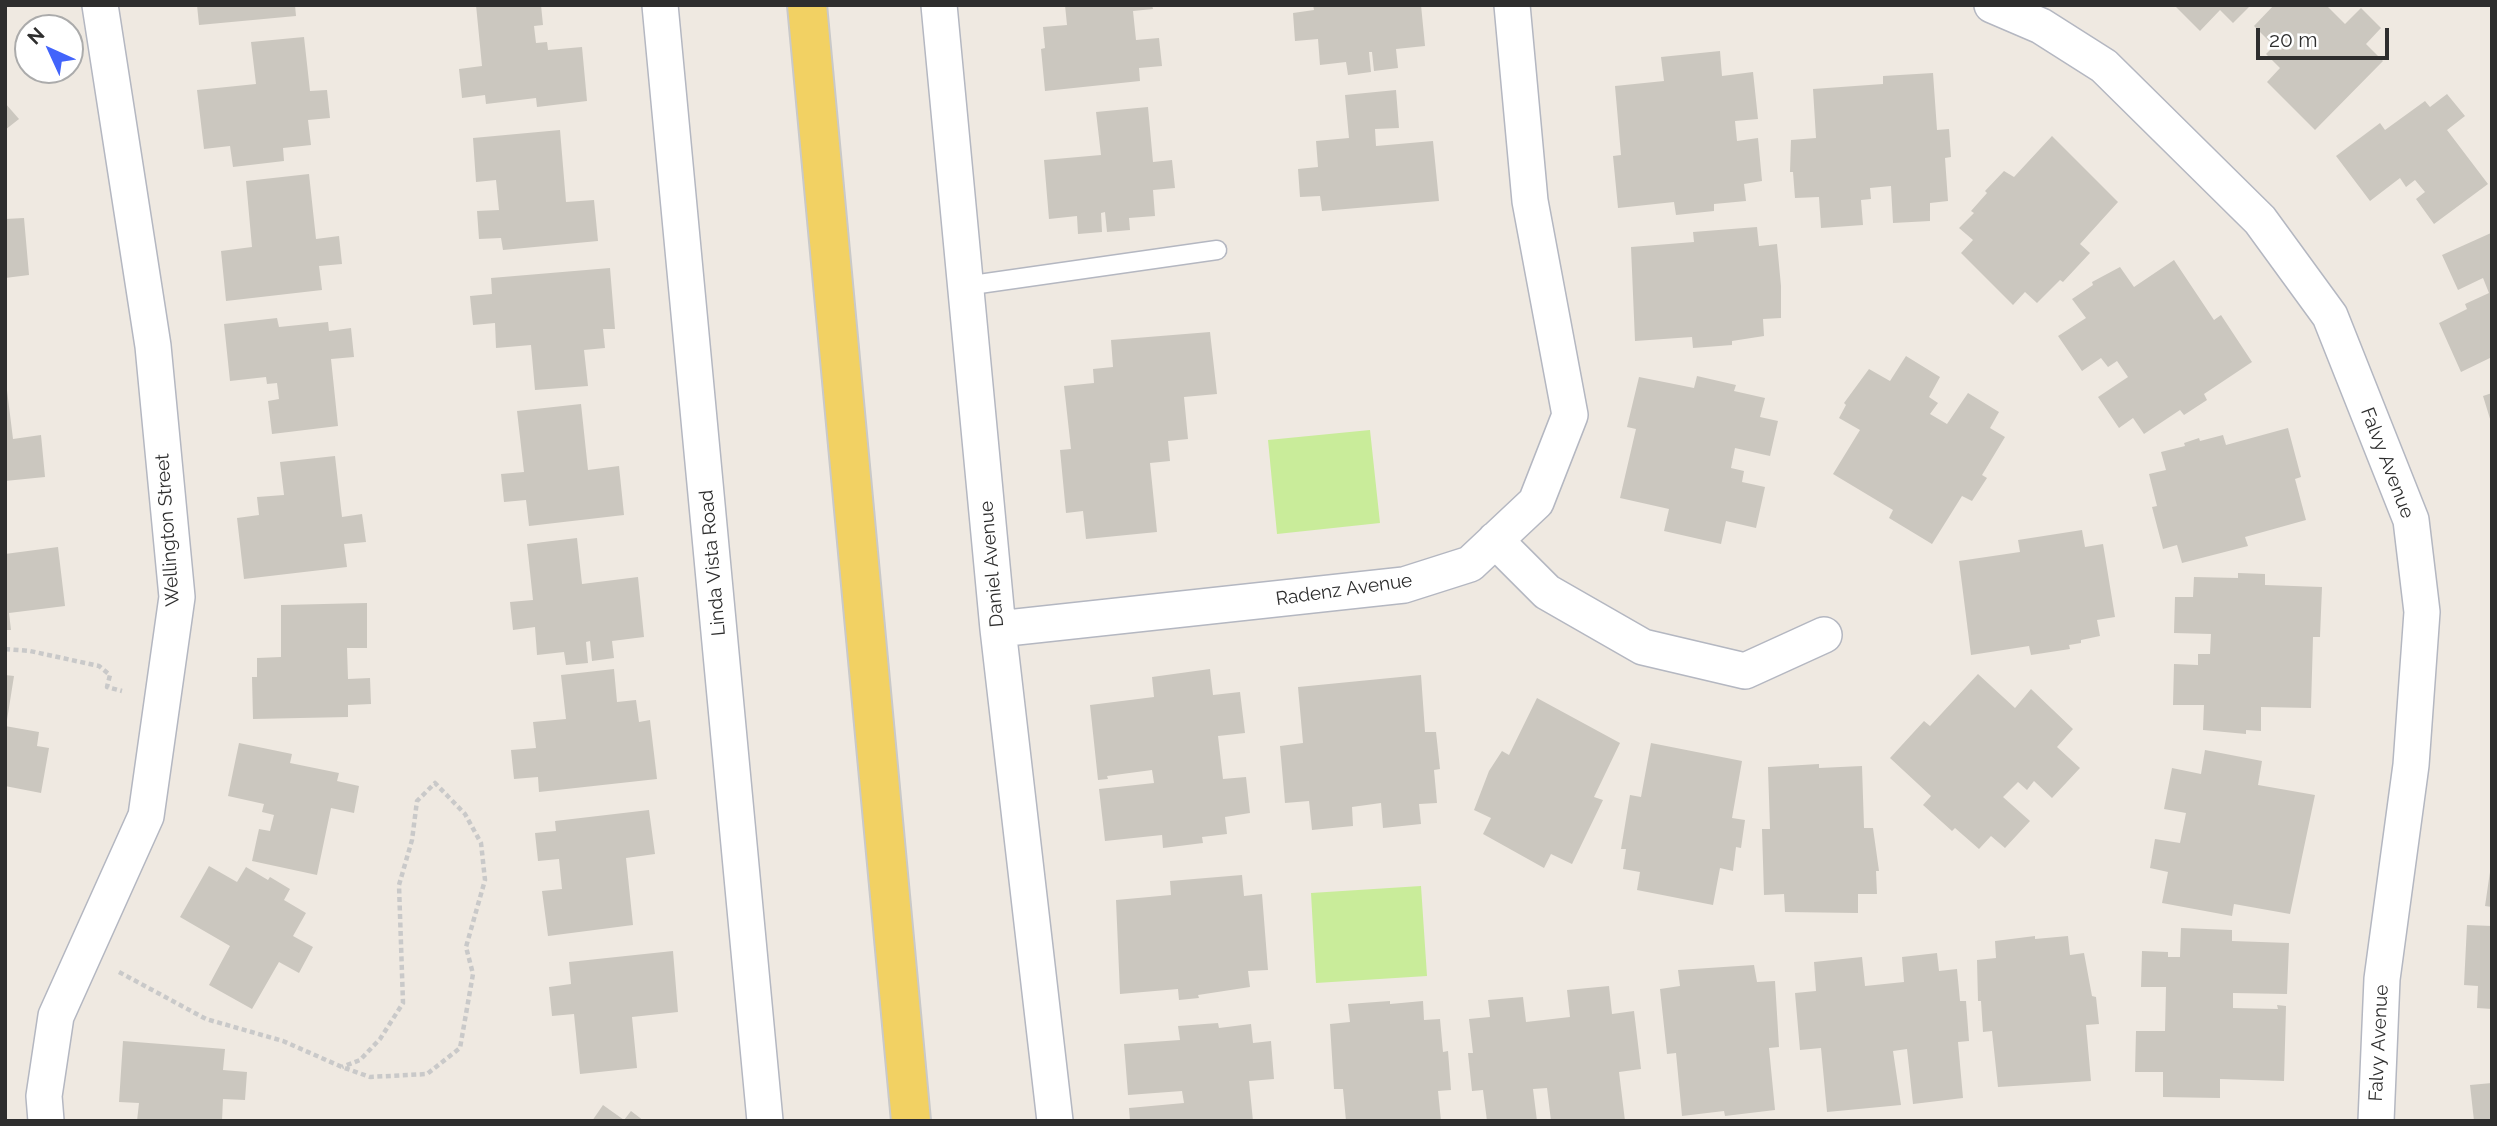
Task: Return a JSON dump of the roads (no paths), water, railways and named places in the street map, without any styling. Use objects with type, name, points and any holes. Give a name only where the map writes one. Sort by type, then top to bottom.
[{"type":"main road","points":[[807,5],[911,1121]]},
{"type":"street","name":"Wellington Street","points":[[46,1121],[44,1096],[56,1016],[146,816],[177,597],[153,346],[100,5]]},
{"type":"street","name":"Linda Vista Road","points":[[660,5],[765,1121]]},
{"type":"street","name":"Daniel Avenue","points":[[939,5],[998,629],[1055,1121]]},
{"type":"street","name":"Radenz Avenue","points":[[998,629],[1404,585],[1469,564],[1536,502],[1570,415],[1530,201],[1511,5]]},
{"type":"street","name":"Falvy Avenue","points":[[1992,5],[2041,26],[2104,66],[2260,220],[2330,316],[2411,520],[2422,612],[2411,765],[2382,979],[2376,1121]]},
{"type":"street","points":[[1495,540],[1547,592],[1643,647],[1745,671],[1824,635]]},
{"type":"lane","points":[[965,286],[1217,250]]}]
